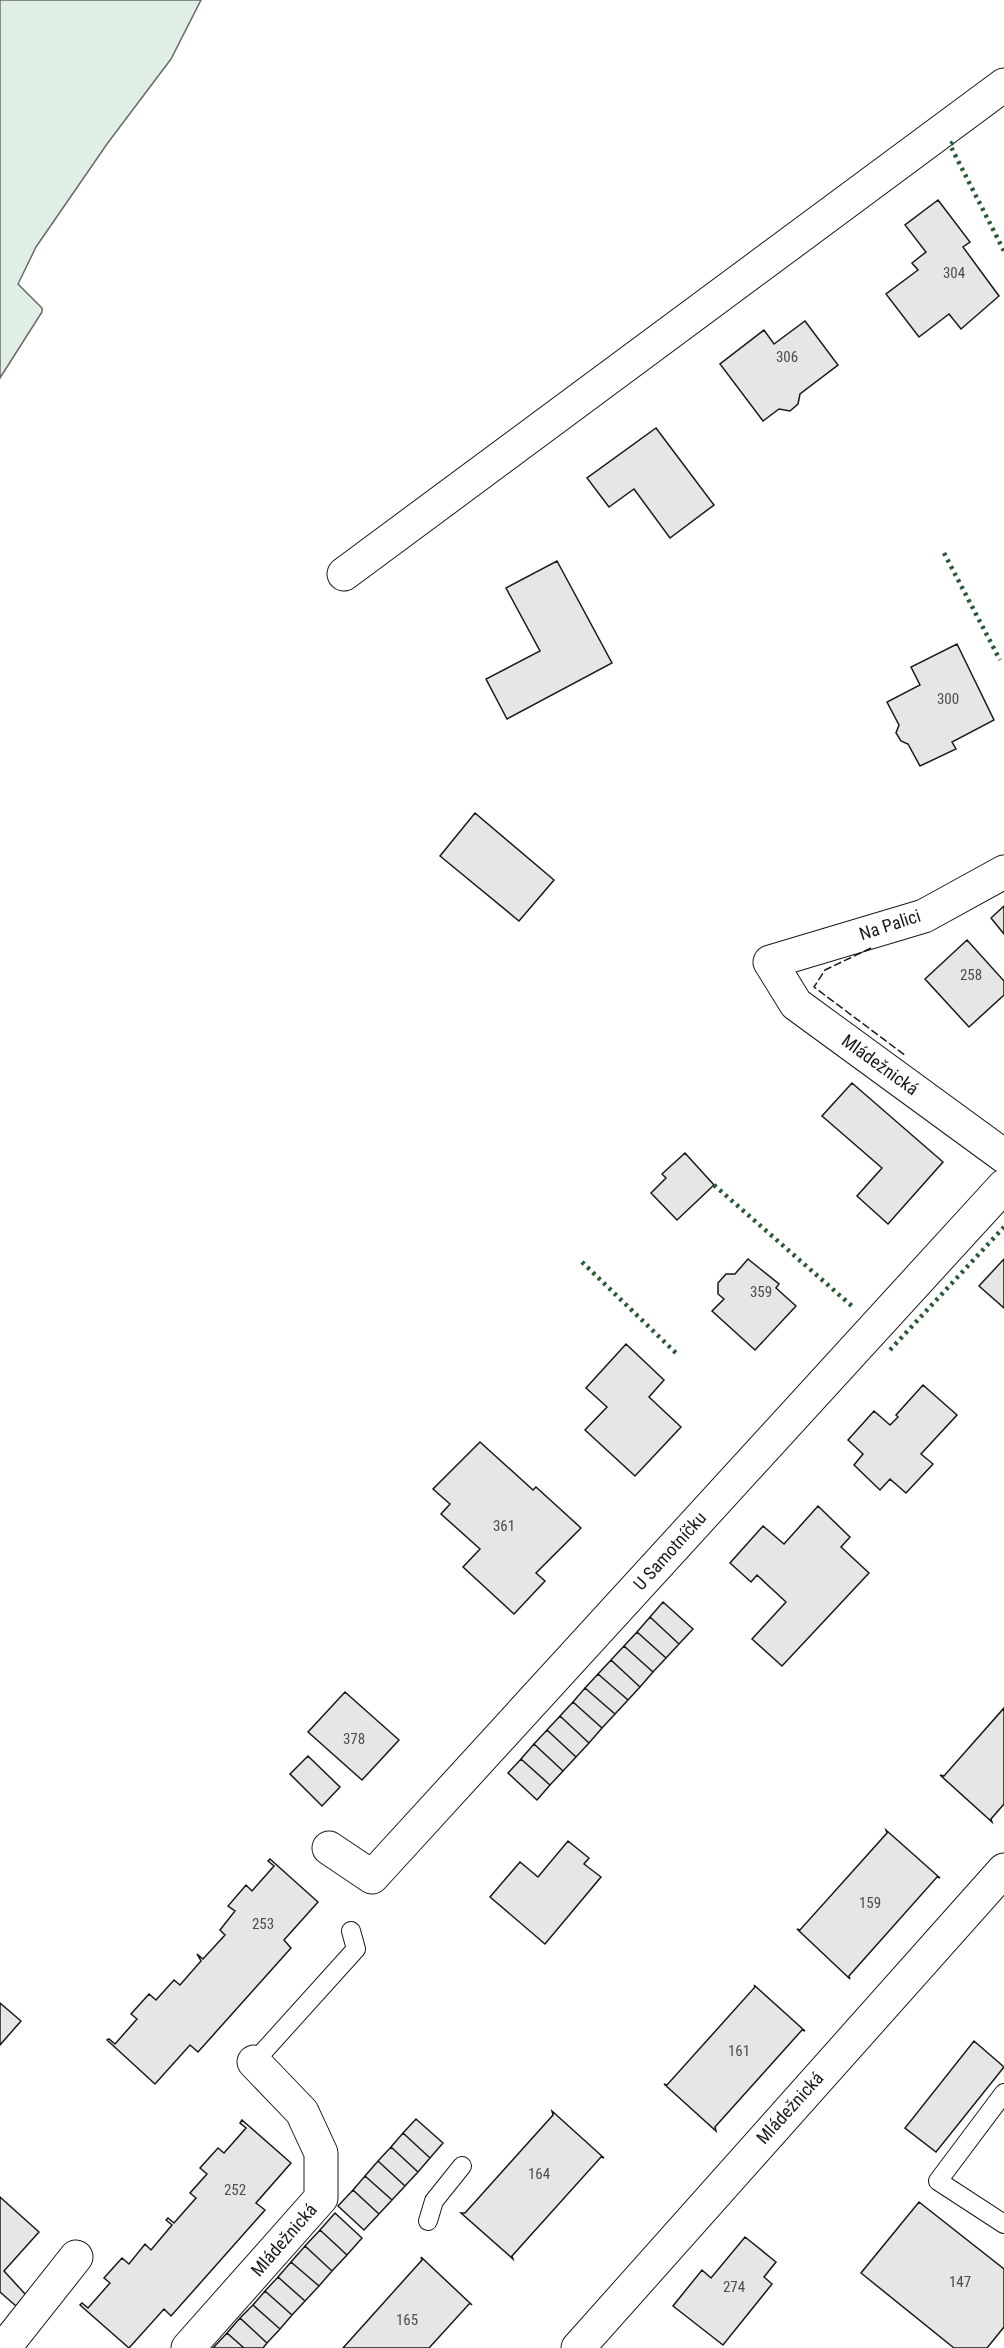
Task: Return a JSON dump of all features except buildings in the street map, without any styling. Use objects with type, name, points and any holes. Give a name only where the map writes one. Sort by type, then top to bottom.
[{"type":"street","points":[[344,574],[1004,85]]},
{"type":"street","name":"Na Palici","points":[[770,962],[924,916],[1004,872]]},
{"type":"street","name":"Mládežnická","points":[[770,962],[796,1004],[1004,1156]]},
{"type":"street","name":"U Samotníčku","points":[[328,1848],[372,1877],[1004,1186]]},
{"type":"street","name":"Mládežnická","points":[[578,2348],[1004,1870]]},
{"type":"street","name":"Mládežnická","points":[[188,2348],[321,2198],[321,2153],[302,2112],[254,2062]]},
{"type":"street","points":[[4,2348],[76,2257]]},
{"type":"lane","points":[[254,2062],[356,1949],[351,1931]]},
{"type":"lane","points":[[1004,2093],[938,2181],[1004,2224]]},
{"type":"lane","points":[[428,2221],[434,2201],[462,2166]]},
{"type":"green space","points":[[0,0],[201,0],[171,59],[107,144],[36,247],[18,284],[42,308],[42,312],[0,378]]},
{"type":"hedge","points":[[953,142],[950,145],[1004,251]]},
{"type":"hedge","points":[[944,553],[1000,660]]},
{"type":"hedge","points":[[714,1185],[853,1307]]},
{"type":"hedge","points":[[890,1350],[1004,1227]]},
{"type":"hedge","points":[[582,1262],[678,1355]]},
{"type":"fence","points":[[871,948],[825,970],[814,987],[906,1056]]}]
